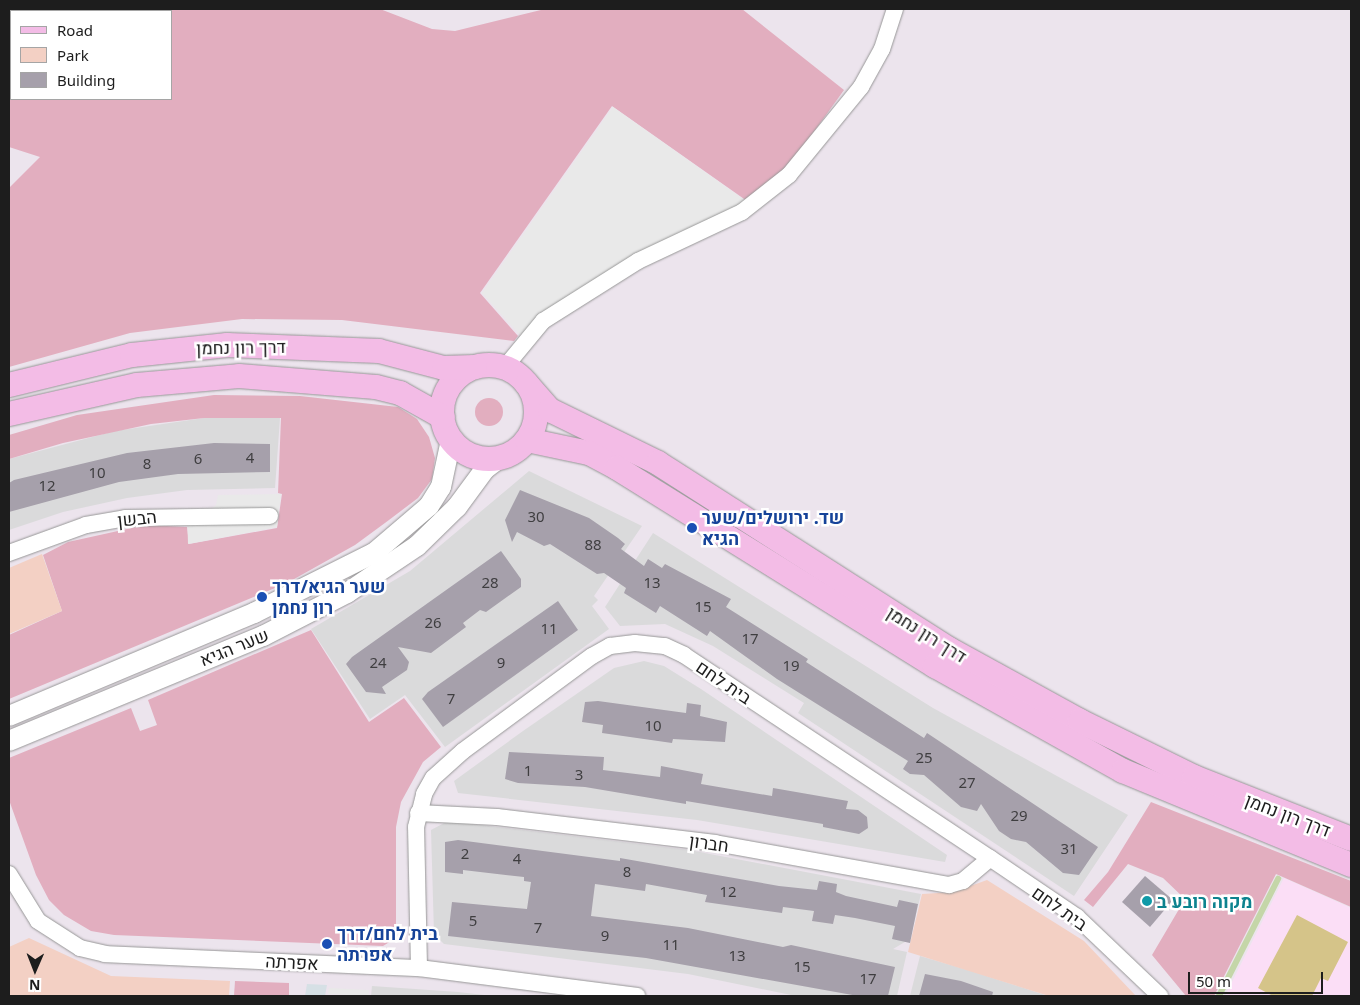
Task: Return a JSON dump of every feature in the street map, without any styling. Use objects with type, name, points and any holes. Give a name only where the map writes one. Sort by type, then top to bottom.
[{"type":"main road","name":"דרך רון נחמן","points":[[9,385],[132,355],[227,345],[379,352],[436,367],[475,367]]},
{"type":"main road","points":[[475,367],[505,367],[527,384],[536,415],[527,440],[501,457],[469,454],[451,440],[442,417],[442,405],[453,382],[475,367]]},
{"type":"main road","name":"דרך רון נחמן","points":[[9,414],[137,384],[239,376],[376,388],[400,393],[442,417]]},
{"type":"main road","name":"דרך רון נחמן","points":[[527,384],[550,410],[658,463],[949,649],[1071,716],[1194,777],[1351,839]]},
{"type":"main road","name":"דרך רון נחמן","points":[[527,440],[589,453],[617,468],[935,666],[1094,756],[1175,795],[1351,865]]},
{"type":"street","points":[[505,367],[543,321],[638,261],[742,212],[789,175],[861,87],[882,49],[895,9]]},
{"type":"street","name":"שער הגיא","points":[[9,716],[254,613],[374,553],[429,506],[441,487],[451,440]]},
{"type":"street","name":"שער הגיא","points":[[9,741],[263,636],[347,593],[418,546],[457,507],[485,469],[501,457]]},
{"type":"street","name":"הבשן","points":[[9,553],[86,525],[125,518],[270,516]]},
{"type":"street","name":"בית לחם","points":[[419,968],[418,813],[434,778],[463,751],[592,656],[610,646],[635,643],[665,646],[684,655],[990,858],[1077,917],[1160,996]]},
{"type":"street","name":"חברון","points":[[418,813],[497,817],[696,841],[949,885],[963,881],[990,858]]},
{"type":"street","name":"אפרתה","points":[[9,874],[38,920],[80,948],[106,954],[419,968],[507,978],[556,990],[637,996]]},
{"type":"shaded area","points":[[9,9],[380,9],[432,29],[455,31],[545,9],[742,9],[844,90],[790,165],[747,201],[612,106],[480,293],[518,336],[514,341],[342,320],[242,319],[130,333],[9,367],[9,188],[40,157],[9,147]]},
{"type":"shaded area","points":[[613,107],[746,201],[520,335],[482,293]]},
{"type":"shaded area","points":[[214,395],[300,396],[398,407],[417,419],[429,437],[435,458],[432,479],[418,498],[355,545],[287,583],[9,699],[9,635],[62,611],[43,555],[68,542],[145,525],[187,527],[189,544],[277,528],[282,494],[278,493],[281,418],[204,418],[151,424],[63,443],[9,459],[9,435],[77,415]]},
{"type":"shaded area","points":[[489,398],[499,402],[503,412],[499,422],[489,426],[479,422],[475,412],[479,402]]},
{"type":"shaded area","points":[[204,418],[280,418],[275,488],[187,490],[127,498],[63,512],[9,530],[9,459],[115,431]]},
{"type":"shaded area","points":[[529,471],[642,526],[594,596],[598,600],[592,606],[609,629],[445,747],[405,695],[370,719],[311,629],[410,571]]},
{"type":"shaded area","points":[[281,494],[277,527],[188,544],[187,509],[209,511],[216,505],[218,495]]},
{"type":"shaded area","points":[[653,533],[933,708],[1128,815],[1074,896],[798,713],[804,703],[713,646],[665,624],[620,626],[605,607]]},
{"type":"shaded area","points":[[311,630],[369,722],[404,698],[441,747],[423,762],[401,802],[396,827],[396,938],[383,946],[114,935],[91,931],[64,915],[49,900],[36,875],[9,800],[9,758],[131,708],[140,731],[157,725],[148,700]]},
{"type":"shaded area","points":[[644,661],[664,666],[701,689],[947,855],[945,862],[697,820],[458,793],[454,781],[523,731],[614,668]]},
{"type":"shaded area","points":[[1151,802],[1351,881],[1351,907],[1276,874],[1214,996],[1186,996],[1152,955],[1185,899],[1163,878],[1128,864],[1093,907],[1084,900],[1108,872]]},
{"type":"shaded area","points":[[448,821],[689,850],[921,894],[910,939],[893,949],[907,952],[897,996],[796,996],[688,974],[444,944],[434,934],[431,830]]},
{"type":"shaded area","points":[[1284,878],[1351,908],[1351,996],[1225,996]]},
{"type":"shaded area","points":[[1297,915],[1348,942],[1328,981],[1321,978],[1312,996],[1273,996],[1258,988]]},
{"type":"shaded area","points":[[920,956],[971,971],[1048,996],[910,996]]},
{"type":"shaded area","points":[[235,981],[289,983],[289,996],[234,996]]},
{"type":"shaded area","points":[[307,984],[327,985],[325,996],[305,996]]},
{"type":"shaded area","points":[[372,986],[458,992],[493,996],[371,996]]},
{"type":"shaded area","points":[[329,988],[369,990],[369,996],[328,994]]},
{"type":"green space","points":[[42,554],[62,611],[9,634],[9,568]]},
{"type":"green space","points":[[987,880],[1084,941],[1136,996],[1049,996],[908,952],[922,894],[954,892]]},
{"type":"green space","points":[[29,938],[111,976],[230,981],[229,996],[9,996],[9,947]]},
{"type":"building","points":[[214,443],[270,444],[270,472],[178,474],[119,482],[9,512],[9,483],[14,480],[127,453]]},
{"type":"building","points":[[520,490],[589,518],[625,544],[621,549],[644,566],[648,559],[662,568],[665,564],[731,599],[726,607],[808,659],[806,662],[924,738],[927,733],[1098,847],[1079,875],[1063,873],[1026,842],[1011,839],[999,831],[981,804],[977,811],[961,807],[924,775],[910,774],[903,769],[908,761],[777,679],[710,631],[707,636],[660,606],[656,613],[624,593],[626,588],[604,573],[597,574],[550,544],[544,546],[517,532],[512,542],[505,520]]},
{"type":"building","points":[[501,551],[521,579],[521,587],[486,612],[480,610],[463,623],[466,627],[431,653],[398,647],[409,662],[407,670],[382,687],[386,694],[366,692],[346,664],[352,657]]},
{"type":"building","points":[[558,601],[578,630],[443,727],[422,699],[428,692]]},
{"type":"building","points":[[598,701],[686,713],[687,703],[701,705],[700,716],[727,722],[725,742],[673,739],[672,743],[602,733],[603,725],[582,722],[585,702]]},
{"type":"building","points":[[509,752],[604,757],[603,770],[660,777],[661,766],[703,774],[701,784],[772,796],[773,788],[848,801],[846,809],[858,810],[867,817],[868,828],[859,834],[823,827],[823,824],[686,801],[686,804],[585,787],[518,783],[505,779]]},
{"type":"building","points":[[458,840],[620,861],[620,858],[779,886],[817,890],[819,881],[837,884],[836,892],[846,896],[897,907],[899,900],[918,904],[910,943],[892,939],[895,926],[855,918],[835,915],[833,924],[812,921],[814,911],[783,907],[782,913],[705,902],[707,895],[646,884],[645,891],[595,884],[591,916],[688,928],[783,947],[791,945],[895,967],[888,996],[858,996],[646,958],[448,936],[452,902],[527,909],[531,882],[524,881],[524,877],[463,870],[463,874],[445,872],[445,842]]},
{"type":"building","name":"מקוה רובע ב","points":[[1145,876],[1173,900],[1150,927],[1122,902]]},
{"type":"building","points":[[925,974],[961,981],[993,992],[992,996],[919,996]]},
{"type":"waterway","points":[[1219,996],[1278,879]]},
{"type":"place","name":"שד. ירושלים/שער הגיא","points":[[692,528]]},
{"type":"place","name":"שער הגיא/דרך רון נחמן","points":[[262,597]]},
{"type":"place","name":"מקוה רובע ב","points":[[1147,901]]},
{"type":"place","name":"בית לחם/דרך אפרתה","points":[[327,944]]}]
